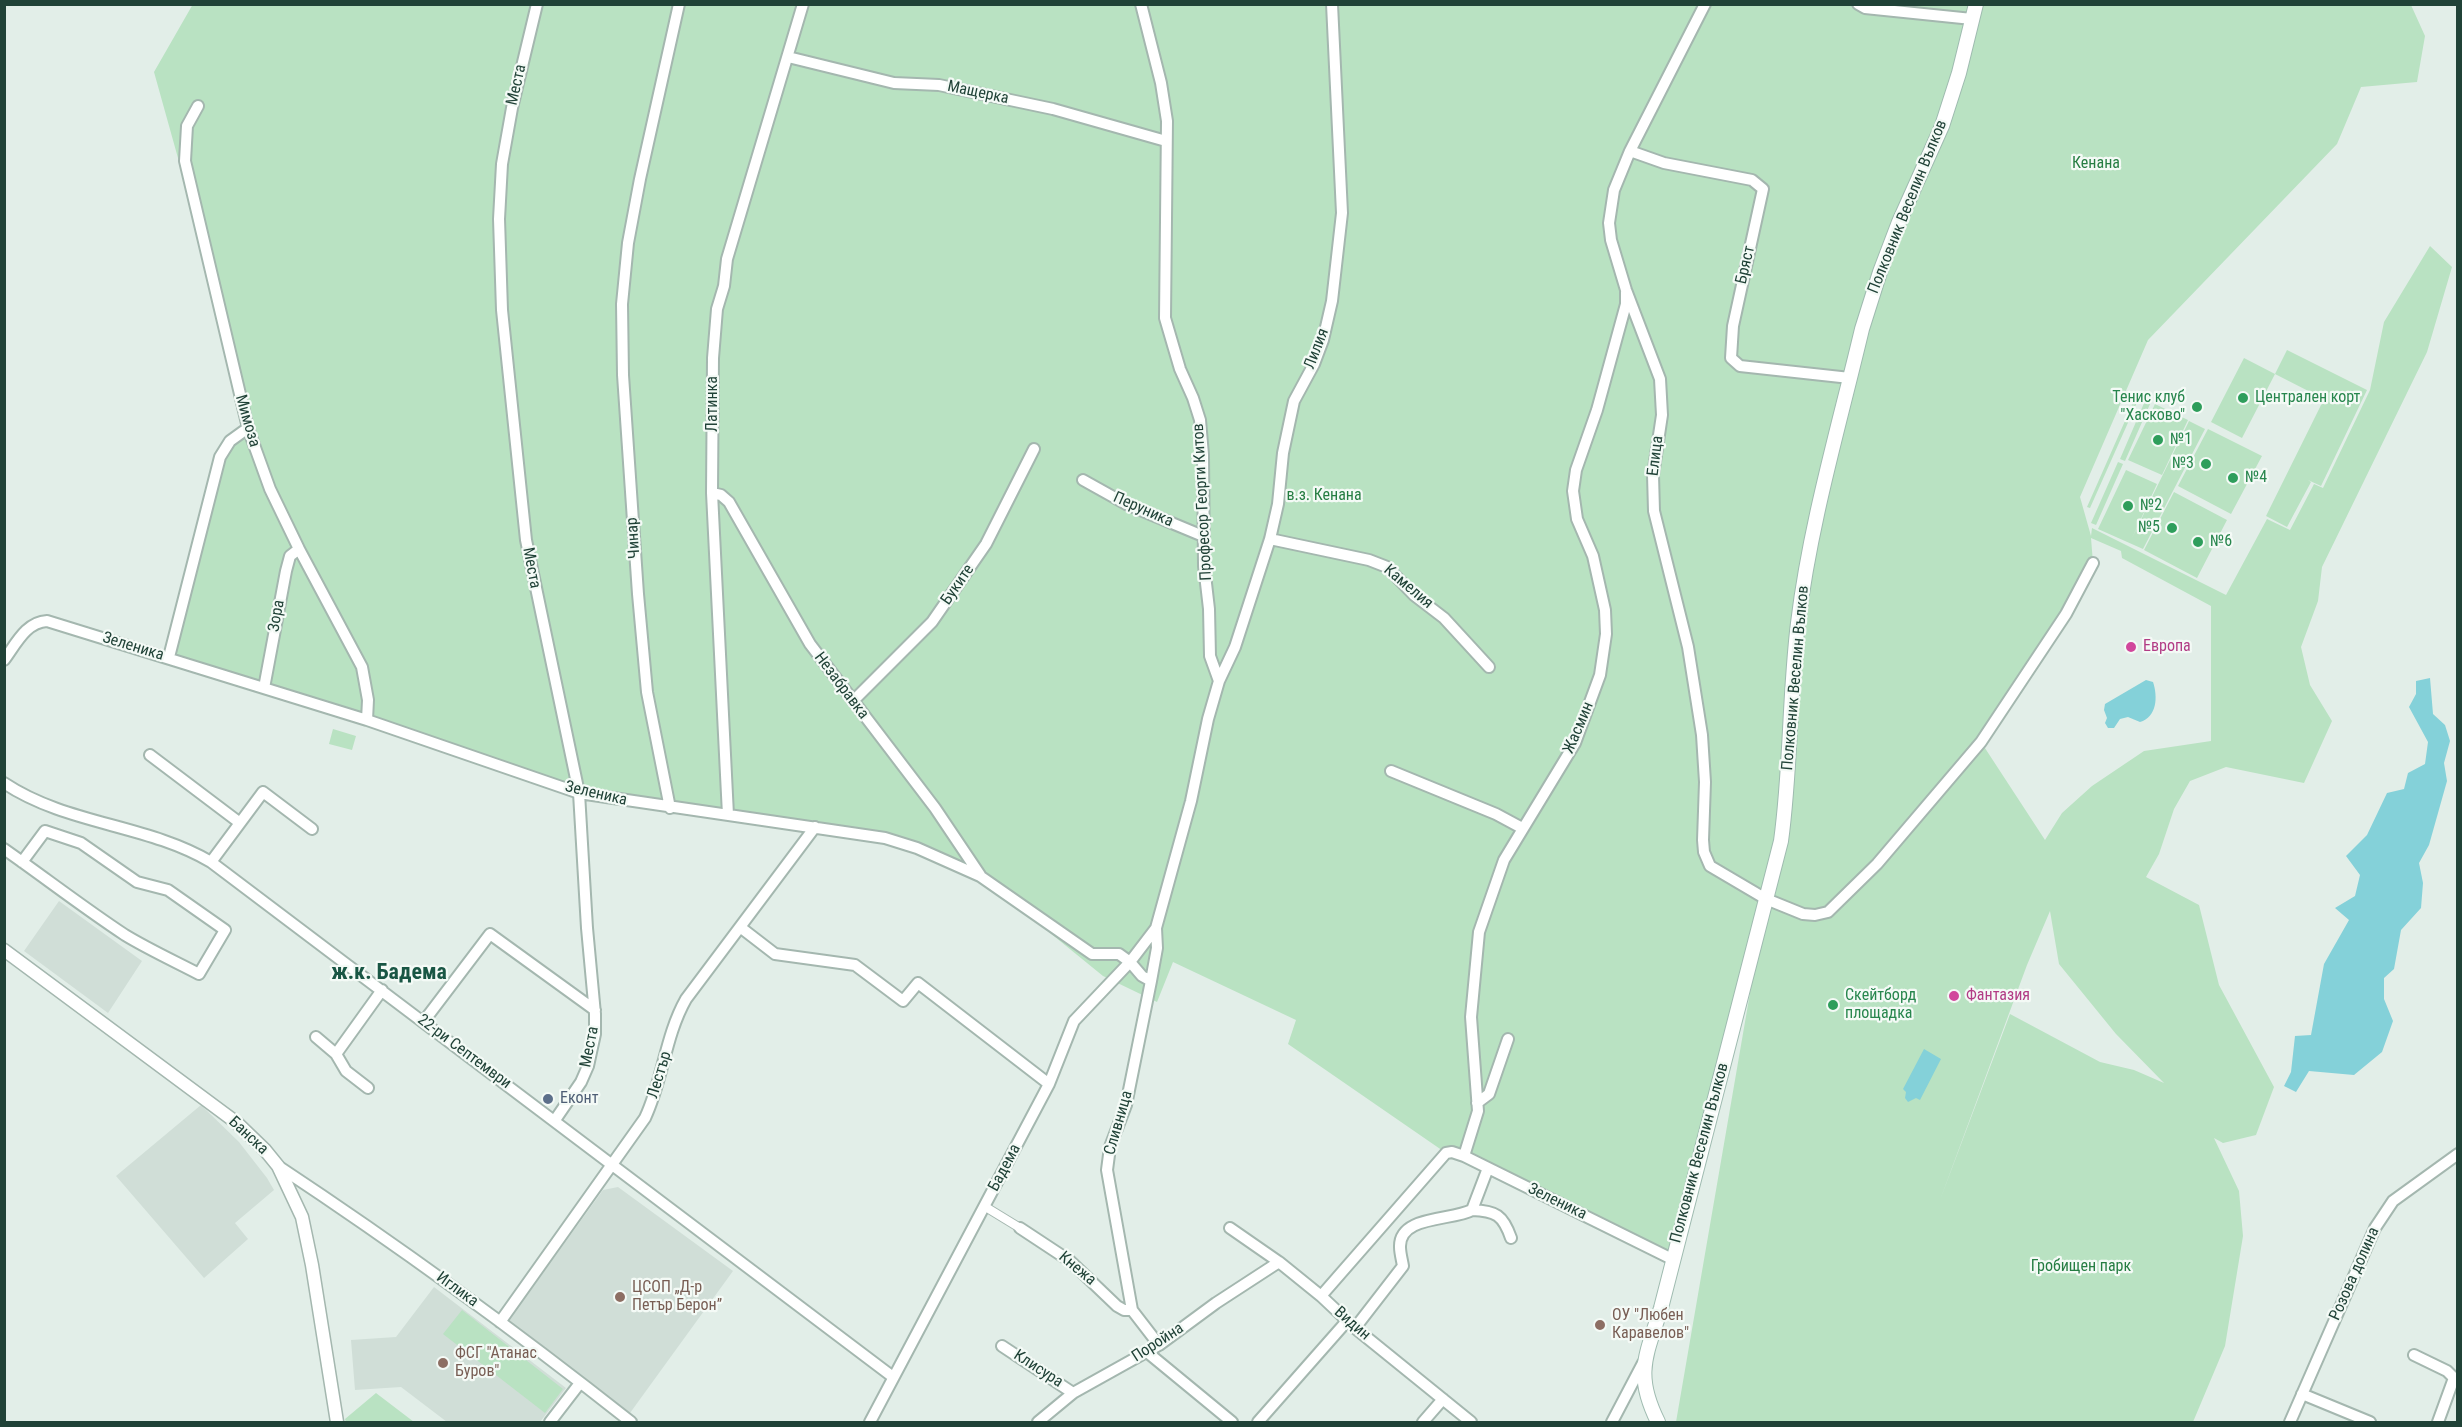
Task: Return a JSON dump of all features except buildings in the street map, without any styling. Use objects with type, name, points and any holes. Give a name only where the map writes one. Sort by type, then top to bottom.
[{"type":"main road","name":"Полковник Веселин Вълков","points":[[1658,1422],[1645,1392],[1645,1360],[1662,1308],[1672,1259],[1781,841],[1787,802],[1791,704],[1803,590],[1809,556],[1862,329],[1899,222],[1942,126],[1959,73],[1976,4]]},
{"type":"street","name":"Места","points":[[537,4],[512,108],[502,164],[499,219],[502,310],[526,540],[579,793],[587,928],[595,1010],[595,1034],[588,1066],[581,1082],[555,1120]]},
{"type":"street","name":"Чинар","points":[[670,808],[647,692],[622,375],[622,304],[625,266],[647,144],[679,4]]},
{"type":"street","name":"Латинка","points":[[728,815],[712,493],[712,358],[717,309],[724,286],[727,259],[768,115],[803,4]]},
{"type":"street","name":"Професор Георги Китов","points":[[1141,4],[1161,82],[1167,121],[1164,318],[1179,369],[1196,404],[1200,420],[1204,566],[1209,609],[1210,656],[1219,681]]},
{"type":"street","name":"Лилия","points":[[1219,681],[1235,647],[1270,539],[1278,504],[1288,421],[1294,401],[1314,364],[1323,340],[1332,301],[1341,238],[1341,176],[1332,4]]},
{"type":"street","name":"Елица","points":[[1706,4],[1630,151],[1614,190],[1609,223],[1611,240],[1626,290],[1657,370],[1662,396],[1662,415],[1653,475],[1654,511],[1684,627],[1702,735],[1705,782],[1704,852],[1710,866],[1766,899],[1803,914],[1823,914],[1843,899],[1877,864],[1981,742],[2066,614],[2093,562]]},
{"type":"street","points":[[1858,4],[1865,8],[1972,19]]},
{"type":"street","name":"Мащерка","points":[[788,57],[894,83],[939,85],[1042,107],[1166,141]]},
{"type":"street","name":"Мимоза","points":[[198,106],[187,126],[185,161],[248,428],[270,489],[362,667],[368,700],[367,720]]},
{"type":"street","name":"Бряст","points":[[1630,151],[1664,163],[1752,180],[1763,189],[1732,326],[1730,355],[1734,362],[1743,367],[1850,378]]},
{"type":"street","name":"Жасмин","points":[[1464,1156],[1476,1124],[1477,1103],[1471,1008],[1479,932],[1504,860],[1522,828],[1559,773],[1575,743],[1600,675],[1606,634],[1605,610],[1593,556],[1577,519],[1573,491],[1577,466],[1608,372],[1626,304],[1626,290]]},
{"type":"street","points":[[169,657],[220,457],[230,441],[248,428]]},
{"type":"street","name":"Буките","points":[[853,701],[932,622],[986,544],[1034,449]]},
{"type":"street","name":"Перуника","points":[[1083,480],[1126,504],[1203,536]]},
{"type":"street","name":"Незабравка","points":[[712,493],[721,495],[729,502],[810,645],[935,808],[980,876]]},
{"type":"street","name":"Камелия","points":[[1270,539],[1369,560],[1387,567],[1414,595],[1444,618],[1489,667]]},
{"type":"street","name":"Зора","points":[[264,688],[286,571],[290,556],[299,549]]},
{"type":"street","name":"Зеленика","points":[[4,660],[27,630],[37,621],[47,621],[367,720],[579,793],[885,838],[917,848],[980,876],[1092,954],[1119,954],[1130,962],[1142,976],[1151,981]]},
{"type":"street","points":[[1156,928],[1191,801],[1208,719],[1219,681]]},
{"type":"street","points":[[150,754],[240,823]]},
{"type":"street","points":[[1391,771],[1496,814],[1522,828]]},
{"type":"street","name":"22-ри Септември","points":[[4,783],[23,796],[168,841],[211,862],[893,1377]]},
{"type":"street","points":[[211,862],[263,792],[312,829]]},
{"type":"street","name":"Лестър","points":[[500,1322],[614,1165],[645,1118],[654,1100],[679,1011],[815,827]]},
{"type":"street","points":[[4,849],[22,862],[126,935],[199,974],[225,930],[168,890],[137,882],[81,843],[45,831],[22,862]]},
{"type":"street","points":[[740,927],[775,954],[855,965],[903,1001],[918,983],[1048,1084]]},
{"type":"street","name":"Бадема","points":[[870,1422],[1048,1084],[1074,1021],[1130,962],[1156,928]]},
{"type":"street","name":"Сливница","points":[[1156,928],[1157,948],[1126,1105],[1110,1147],[1107,1170],[1132,1310],[1159,1345]]},
{"type":"street","points":[[424,1021],[490,934],[595,1010]]},
{"type":"street","name":"Банска","points":[[4,950],[237,1123],[278,1166],[302,1217],[337,1422]]},
{"type":"street","points":[[336,1054],[382,990]]},
{"type":"street","points":[[316,1037],[336,1054],[346,1071],[368,1088]]},
{"type":"street","points":[[1477,1103],[1489,1094],[1508,1039]]},
{"type":"street","points":[[1321,1296],[1442,1158],[1452,1152],[1464,1156]]},
{"type":"street","name":"Розова долина","points":[[2290,1422],[2375,1228],[2393,1201],[2457,1154]]},
{"type":"street","name":"Зеленика","points":[[1464,1156],[1672,1259]]},
{"type":"street","name":"Иглика","points":[[278,1166],[372,1228],[631,1422]]},
{"type":"street","points":[[1472,1210],[1488,1168]]},
{"type":"street","points":[[984,1206],[1020,1228]]},
{"type":"street","points":[[1258,1422],[1403,1266],[1399,1245],[1406,1230],[1420,1222],[1465,1214],[1472,1210],[1490,1210],[1505,1222],[1511,1238]]},
{"type":"street","name":"Кнежа","points":[[1020,1228],[1070,1261],[1117,1306],[1124,1310],[1132,1310]]},
{"type":"street","name":"Видин","points":[[1230,1228],[1279,1262],[1471,1422]]},
{"type":"street","name":"Поройна","points":[[1038,1422],[1073,1393],[1159,1345],[1216,1303],[1279,1262]]},
{"type":"street","name":"Клисура","points":[[1002,1346],[1073,1393]]},
{"type":"street","points":[[1147,1352],[1232,1422]]},
{"type":"street","points":[[2414,1355],[2447,1371],[2456,1378],[2438,1422]]},
{"type":"street","points":[[1612,1422],[1645,1360]]},
{"type":"street","points":[[550,1422],[580,1383]]},
{"type":"street","points":[[2302,1394],[2370,1422]]},
{"type":"street","points":[[1423,1422],[1443,1399]]},
{"type":"shaded area","points":[[59,901],[142,961],[108,1013],[24,951]]},
{"type":"shaded area","points":[[201,1105],[239,1142],[274,1190],[235,1223],[248,1239],[204,1278],[116,1176]]},
{"type":"shaded area","name":"ЦСОП „Д-р Петър Берон”","points":[[618,1187],[733,1271],[630,1413],[506,1324],[603,1190]]},
{"type":"shaded area","name":"ФСГ \"Атанас Буров\"","points":[[434,1287],[566,1388],[540,1422],[447,1422],[401,1387],[355,1390],[351,1340],[396,1337]]},
{"type":"green space","name":"в.з. Кенана","points":[[193,4],[2411,5],[2425,36],[2417,82],[2361,87],[2337,144],[2148,340],[2080,497],[2091,536],[2092,528],[2226,595],[2267,519],[2290,530],[2314,484],[2323,488],[2370,390],[2384,322],[2430,246],[2452,267],[2427,352],[2322,567],[2318,601],[2301,647],[2310,685],[2332,721],[2304,783],[2226,767],[2190,781],[2174,809],[2159,854],[2146,877],[2199,905],[2219,985],[2274,1087],[2256,1135],[2223,1143],[2214,1138],[2239,1191],[2243,1236],[2225,1346],[2193,1422],[1676,1422],[1765,906],[1672,1259],[1446,1153],[1288,1044],[1296,1020],[1173,962],[1157,1002],[1103,976],[980,876],[917,848],[579,793],[169,657],[218,451],[251,420],[154,72]],"holes":[[[2091,538],[2121,551],[2122,558],[2211,606],[2211,741],[2144,751],[2092,786],[2062,813],[2045,840],[1981,742],[2093,563]],[[2050,911],[2059,964],[2116,1034],[2164,1083],[2134,1070],[2100,1062],[2010,1014],[1940,1200],[2027,965]]]},
{"type":"green space","points":[[2287,350],[2367,390],[2321,486],[2308,480],[2311,482],[2287,527],[2266,516],[2324,399],[2275,374]]},
{"type":"green space","name":"Централен корт","points":[[2244,358],[2275,374],[2242,438],[2211,422]]},
{"type":"green space","points":[[2136,396],[2139,398],[2090,508],[2087,507]]},
{"type":"green space","points":[[2145,401],[2150,404],[2125,461],[2120,459]]},
{"type":"green space","name":"№1","points":[[2155,404],[2188,420],[2162,475],[2128,460]]},
{"type":"green space","points":[[2189,421],[2205,429],[2143,549],[2098,529],[2126,470],[2157,484],[2132,538]]},
{"type":"green space","points":[[2208,429],[2262,456],[2231,514],[2178,486]]},
{"type":"green space","points":[[2118,462],[2123,464],[2096,525],[2091,523]]},
{"type":"green space","points":[[2174,492],[2227,520],[2197,578],[2144,550]]},
{"type":"green space","points":[[333,729],[356,736],[352,750],[329,744]]},
{"type":"green space","points":[[462,1310],[563,1389],[545,1413],[443,1334]]},
{"type":"green space","points":[[376,1393],[414,1422],[346,1422],[345,1419]]},
{"type":"water","points":[[2430,678],[2433,714],[2445,725],[2450,741],[2444,763],[2447,781],[2429,845],[2419,863],[2423,883],[2421,908],[2401,930],[2394,969],[2384,978],[2384,999],[2393,1021],[2382,1052],[2354,1075],[2309,1071],[2296,1092],[2284,1086],[2291,1072],[2295,1036],[2311,1035],[2324,964],[2349,920],[2335,908],[2355,896],[2360,875],[2346,856],[2367,835],[2387,793],[2404,789],[2408,773],[2425,764],[2428,742],[2409,707],[2416,694],[2416,681]]},
{"type":"water","points":[[2146,680],[2153,682],[2156,700],[2150,716],[2140,722],[2128,717],[2120,719],[2114,728],[2108,728],[2105,723],[2107,718],[2104,710],[2105,704]]},
{"type":"water","points":[[1924,1049],[1941,1059],[1920,1100],[1916,1098],[1908,1102],[1903,1089]]},
{"type":"place","name":"Централен корт","points":[[2243,398]]},
{"type":"place","name":"Тенис клуб \"Хасково\"","points":[[2197,407]]},
{"type":"place","name":"№1","points":[[2158,440]]},
{"type":"place","name":"№3","points":[[2206,464]]},
{"type":"place","name":"№4","points":[[2233,478]]},
{"type":"place","name":"№2","points":[[2128,506]]},
{"type":"place","name":"№5","points":[[2172,528]]},
{"type":"place","name":"№6","points":[[2198,542]]},
{"type":"place","name":"Европа","points":[[2131,647]]},
{"type":"place","name":"Фантазия","points":[[1954,996]]},
{"type":"place","name":"Скейтборд площадка","points":[[1833,1005]]},
{"type":"place","name":"Еконт","points":[[548,1099]]},
{"type":"place","name":"ЦСОП „Д-р Петър Берон”","points":[[620,1297]]},
{"type":"place","name":"ОУ \"Любен Каравелов\"","points":[[1600,1325]]},
{"type":"place","name":"ФСГ \"Атанас Буров\"","points":[[443,1363]]},
{"type":"district","name":"ж.к. Бадема","points":[[389,973]]},
{"type":"park label","name":"Кенана","points":[[2096,164]]},
{"type":"park label","name":"Гробищен парк","points":[[2081,1267]]}]
